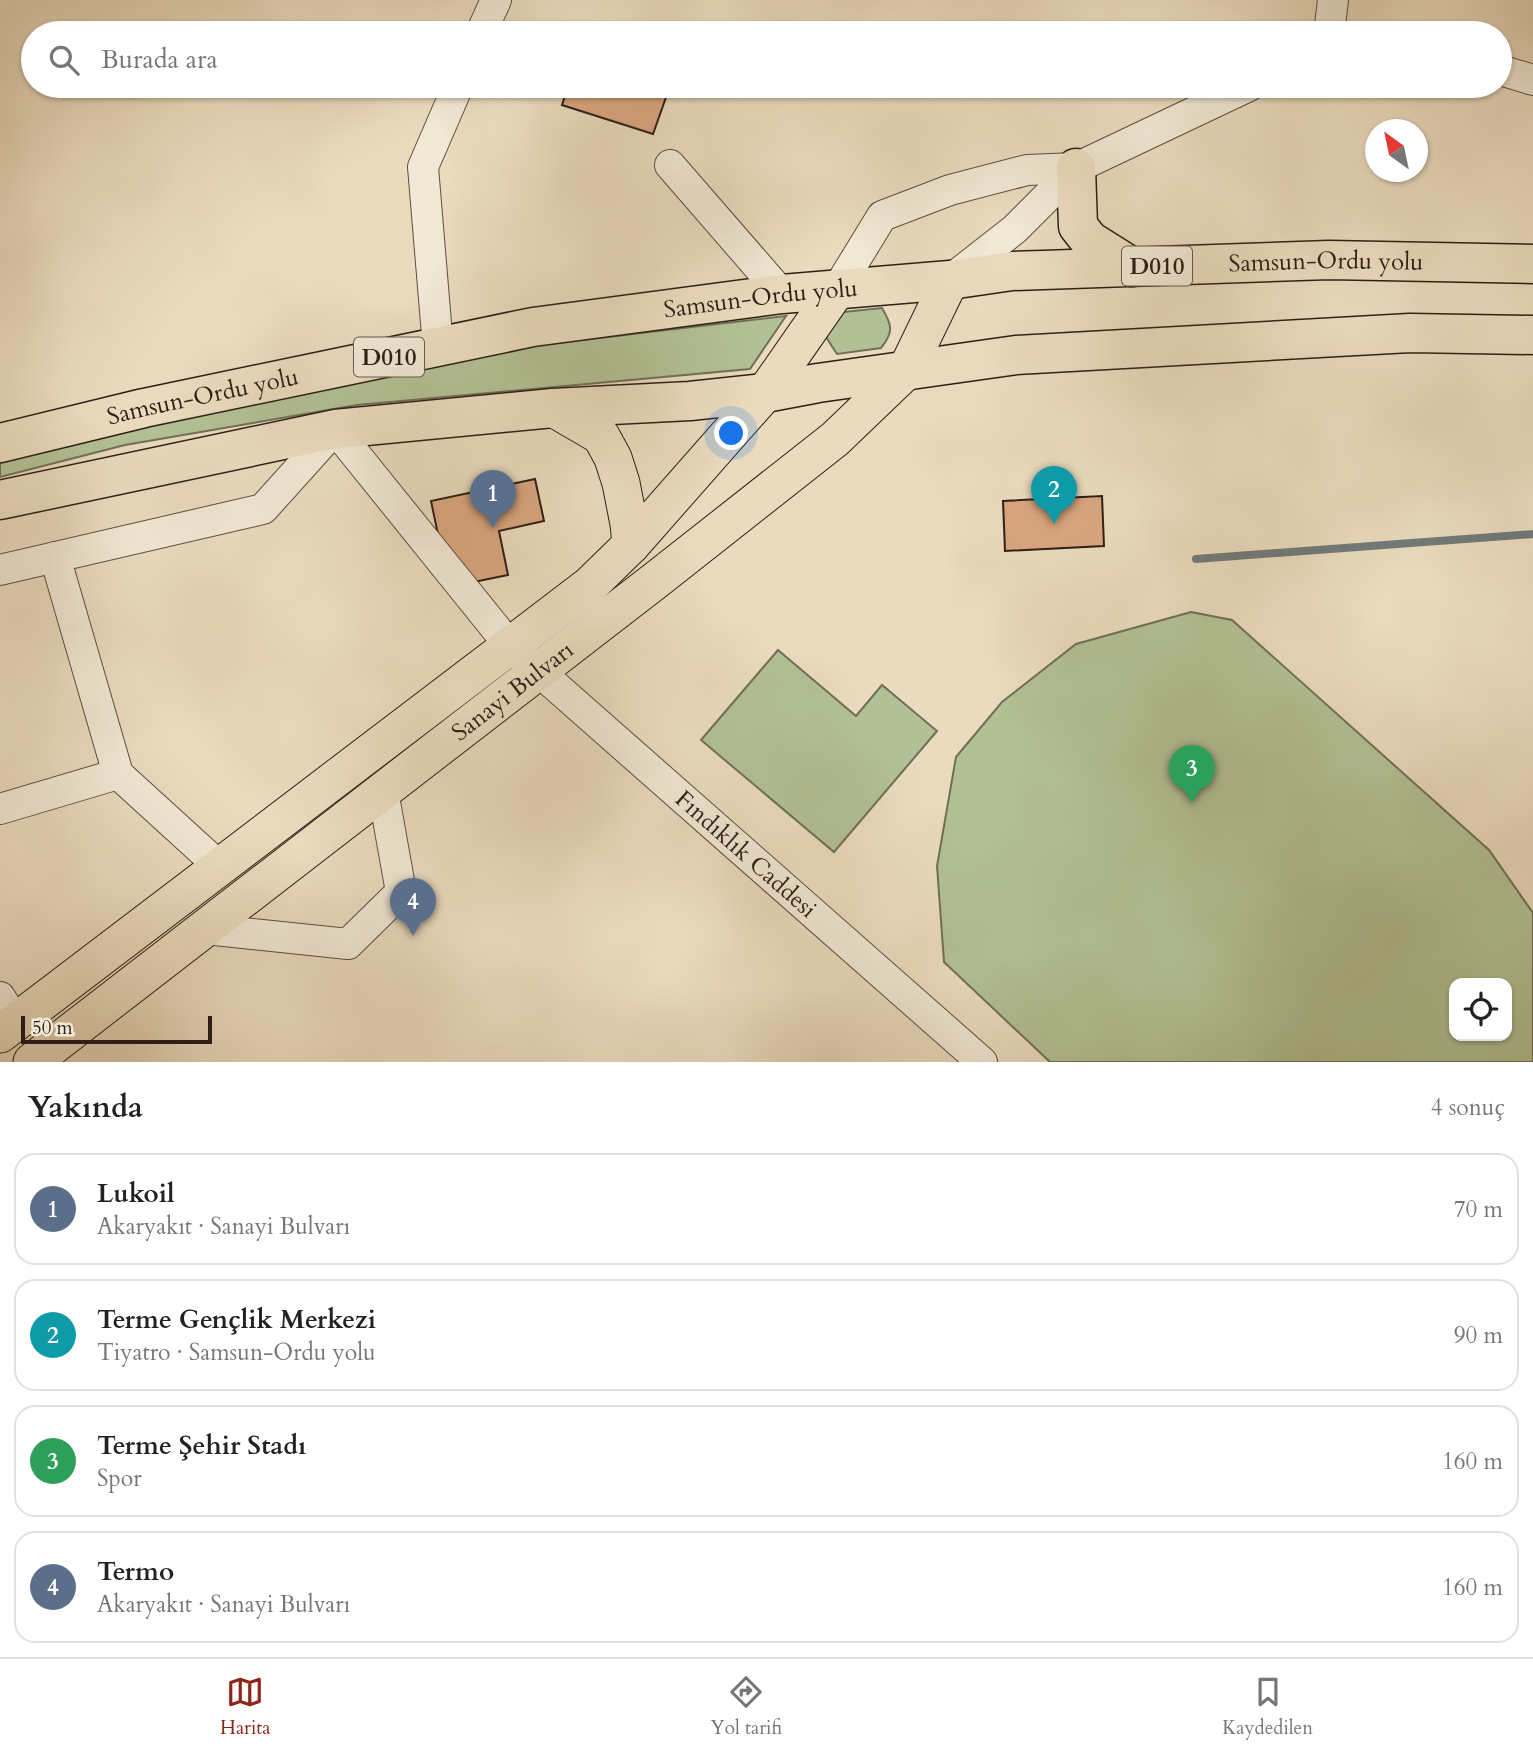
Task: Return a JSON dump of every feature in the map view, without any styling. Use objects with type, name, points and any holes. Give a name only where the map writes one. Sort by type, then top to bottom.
[{"type":"highway","points":[[1076,168],[1078,226],[1089,240],[1132,267]]},
{"type":"highway","name":"Samsun-Ordu yolu","points":[[0,443],[144,408],[533,327],[782,294],[950,281],[1012,271],[1329,260],[1533,264]]},
{"type":"highway","points":[[0,500],[335,429],[553,408],[678,402],[765,393],[1016,355],[1410,333],[1533,335]]},
{"type":"main road","name":"Sanayi Bulvarı","points":[[32,1062],[835,439],[906,371],[950,281]]},
{"type":"main road","name":"Sanayi Bulvarı","points":[[5,1018],[220,867],[590,585],[631,545],[765,393],[838,288]]},
{"type":"main road","points":[[553,408],[601,436],[613,458],[621,483],[631,545]]},
{"type":"street","points":[[486,21],[496,0]]},
{"type":"street","points":[[1330,21],[1333,0]]},
{"type":"street","points":[[1512,74],[1533,80]]},
{"type":"street","points":[[438,347],[423,167],[453,98]]},
{"type":"street","points":[[950,281],[1015,229],[1076,168],[1224,98]]},
{"type":"street","points":[[670,165],[782,294]]},
{"type":"street","points":[[838,288],[882,216],[950,190],[1027,170],[1076,168]]},
{"type":"street","points":[[0,570],[263,509],[335,429]]},
{"type":"street","name":"Fındıklık Caddesi","points":[[335,429],[510,646],[982,1062]]},
{"type":"street","points":[[55,557],[118,774],[220,867]]},
{"type":"street","points":[[0,809],[118,774]]},
{"type":"street","points":[[205,929],[348,944],[401,892],[383,791]]},
{"type":"green space","points":[[882,308],[888,319],[890,333],[881,348],[837,354],[826,337],[834,313]]},
{"type":"green space","points":[[786,316],[750,369],[357,405],[125,445],[0,477],[0,458],[506,349]]},
{"type":"green space","points":[[1191,612],[1232,620],[1489,850],[1533,913],[1533,1062],[1050,1062],[944,962],[937,866],[956,757],[1002,702],[1076,644]]},
{"type":"green space","points":[[778,650],[856,716],[882,685],[937,731],[834,852],[701,740]]},
{"type":"building","points":[[564,98],[666,98],[653,134],[562,105]]},
{"type":"building","points":[[535,479],[544,521],[499,531],[508,575],[449,587],[431,501]]},
{"type":"building","points":[[1102,496],[1104,546],[1005,551],[1003,501]]},
{"type":"waterway","points":[[1196,559],[1533,534]]},
{"type":"place","name":"Terme Gençlik Merkezi","points":[[1054,524]]},
{"type":"place","name":"Lukoil","points":[[493,528]]},
{"type":"place","name":"Terme Şehir Stadı","points":[[1192,803]]},
{"type":"place","name":"Termo","points":[[413,936]]}]
